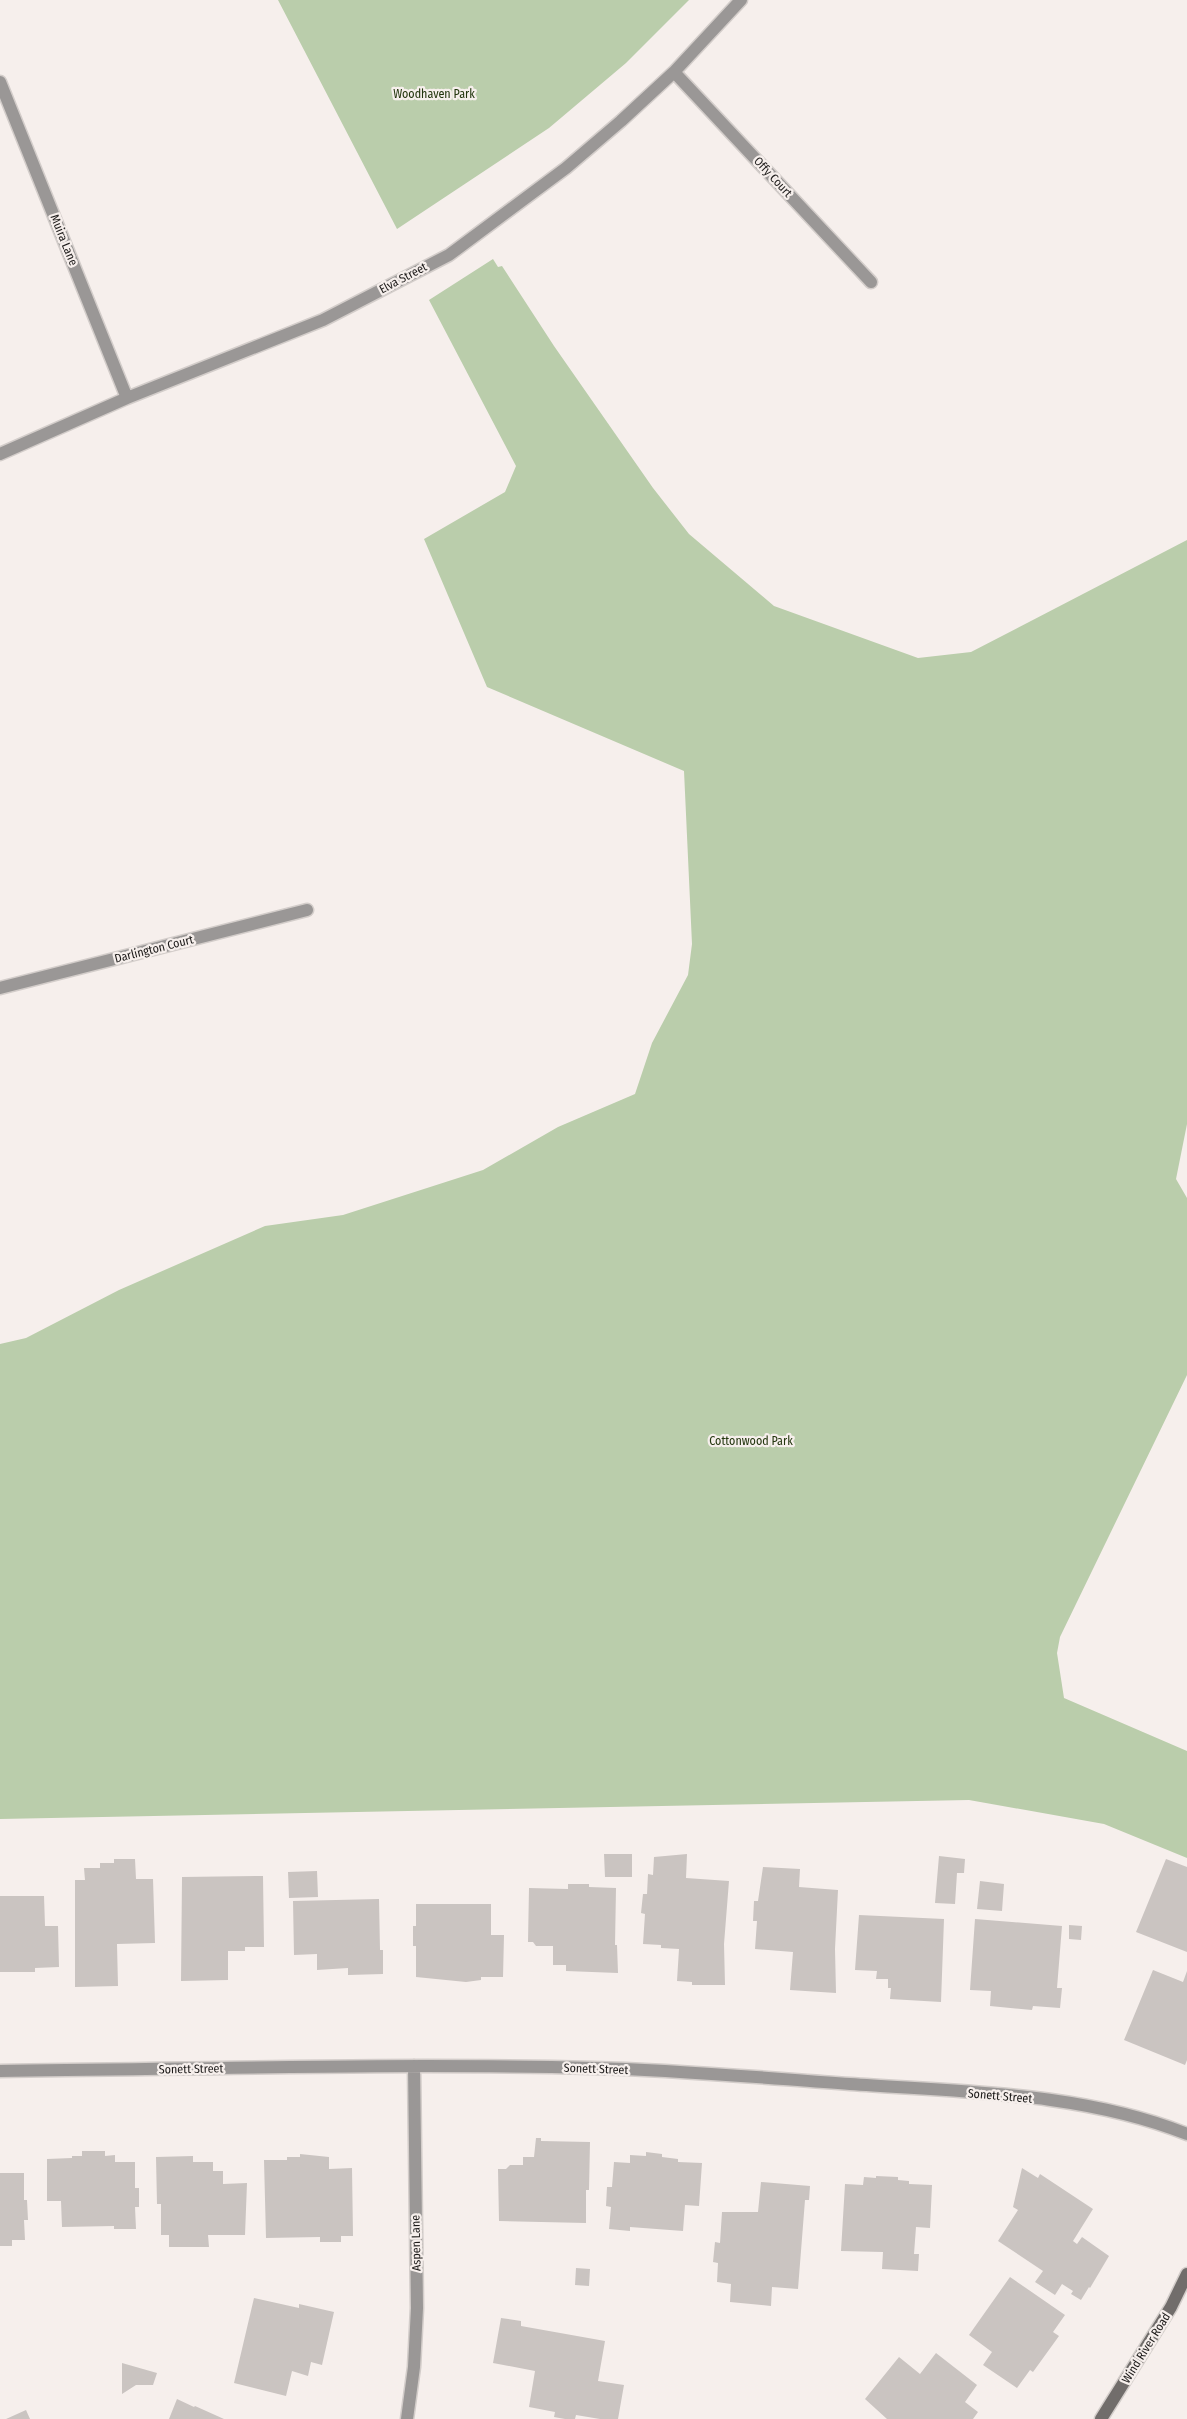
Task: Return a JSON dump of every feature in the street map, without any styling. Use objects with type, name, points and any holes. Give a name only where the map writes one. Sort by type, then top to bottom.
[{"type":"street","name":"Elva Street","points":[[0,454],[127,398],[323,320],[449,255],[566,168],[674,72],[741,0]]},
{"type":"street","name":"Offy Court","points":[[674,72],[871,282]]},
{"type":"street","name":"Muira Lane","points":[[0,82],[127,398]]},
{"type":"street","name":"Darlington Court","points":[[0,988],[307,910]]},
{"type":"street","name":"Sonett Street","points":[[0,2071],[414,2066],[595,2068],[699,2073],[1028,2098],[1118,2113],[1161,2124],[1187,2134]]},
{"type":"street","name":"Aspen Lane","points":[[407,2419],[414,2366],[417,2308],[414,2066]]},
{"type":"street","name":"Wind River Road","points":[[1100,2419],[1171,2307],[1187,2274]]},
{"type":"green space","name":"Woodhaven Park","points":[[278,0],[689,0],[626,63],[549,128],[397,229]]},
{"type":"green space","name":"Cottonwood Park","points":[[493,259],[498,267],[502,266],[554,346],[653,488],[689,534],[774,606],[918,658],[971,652],[1187,540],[1187,1124],[1176,1179],[1187,1198],[1187,1375],[1060,1637],[1057,1653],[1064,1698],[1187,1751],[1187,1858],[1104,1824],[969,1800],[0,1819],[0,1344],[26,1338],[119,1290],[265,1226],[343,1215],[483,1170],[558,1127],[635,1094],[652,1043],[688,975],[692,944],[684,771],[487,687],[424,539],[505,492],[516,466],[429,300]]},
{"type":"building","points":[[604,1854],[632,1854],[632,1877],[605,1877]]},
{"type":"building","points":[[687,1854],[686,1878],[729,1881],[724,1944],[725,1985],[692,1985],[692,1982],[677,1981],[679,1949],[643,1944],[645,1914],[641,1913],[643,1894],[647,1894],[648,1874],[653,1875],[654,1857]]},
{"type":"building","points":[[939,1856],[965,1859],[964,1873],[957,1873],[955,1904],[935,1903]]},
{"type":"building","points":[[114,1859],[135,1859],[136,1879],[153,1879],[155,1943],[117,1944],[118,1986],[75,1987],[75,1880],[85,1880],[84,1868],[100,1868],[100,1863],[114,1863]]},
{"type":"building","points":[[1166,1859],[1187,1867],[1187,1952],[1136,1932]]},
{"type":"building","points":[[763,1867],[800,1869],[799,1887],[838,1890],[835,1949],[836,1993],[790,1990],[793,1952],[755,1949],[757,1921],[753,1921],[754,1901],[758,1901]]},
{"type":"building","points":[[317,1871],[318,1897],[289,1898],[288,1872]]},
{"type":"building","points":[[263,1876],[264,1947],[245,1947],[245,1951],[228,1951],[228,1980],[181,1981],[182,1877]]},
{"type":"building","points":[[980,1881],[1004,1884],[1002,1911],[977,1909]]},
{"type":"building","points":[[568,1884],[589,1884],[589,1887],[616,1888],[615,1945],[617,1945],[618,1973],[566,1971],[566,1965],[553,1965],[553,1946],[536,1946],[533,1942],[528,1942],[529,1888],[568,1889]]},
{"type":"building","points":[[0,1896],[44,1896],[45,1926],[58,1926],[59,1967],[35,1968],[35,1972],[0,1972]]},
{"type":"building","points":[[379,1899],[380,1950],[383,1950],[383,1974],[348,1975],[348,1968],[317,1970],[317,1954],[294,1955],[293,1901]]},
{"type":"building","points":[[416,1904],[491,1904],[491,1935],[504,1935],[503,1977],[481,1977],[481,1980],[466,1982],[416,1977],[416,1946],[413,1946],[413,1926],[416,1926]]},
{"type":"building","points":[[859,1915],[944,1919],[941,2002],[890,1999],[891,1988],[888,1988],[888,1979],[876,1979],[877,1971],[855,1970]]},
{"type":"building","points":[[975,1919],[1062,1926],[1057,1988],[1062,1988],[1060,2008],[1033,2006],[1032,2010],[990,2006],[991,1991],[970,1990]]},
{"type":"building","points":[[1069,1925],[1082,1926],[1081,1940],[1069,1939]]},
{"type":"building","points":[[1153,1970],[1183,1982],[1187,1971],[1187,2060],[1185,2065],[1124,2040]]},
{"type":"building","points":[[536,2138],[541,2138],[541,2141],[590,2142],[589,2190],[586,2190],[586,2223],[499,2221],[498,2169],[506,2169],[510,2165],[523,2165],[523,2157],[534,2157]]},
{"type":"building","points":[[82,2151],[105,2151],[105,2156],[115,2155],[115,2162],[135,2162],[135,2188],[139,2188],[139,2207],[135,2207],[136,2229],[114,2229],[114,2226],[62,2227],[61,2201],[47,2201],[47,2159],[82,2156]]},
{"type":"building","points":[[646,2152],[678,2159],[678,2162],[702,2163],[699,2206],[685,2205],[683,2231],[630,2227],[630,2231],[609,2229],[611,2207],[606,2206],[607,2187],[612,2187],[614,2162],[630,2163],[630,2155],[646,2156]]},
{"type":"building","points":[[300,2154],[329,2157],[329,2169],[352,2168],[353,2236],[341,2236],[341,2242],[320,2242],[320,2237],[266,2238],[264,2160],[287,2160],[287,2157],[300,2157]]},
{"type":"building","points":[[193,2156],[193,2162],[213,2162],[213,2171],[223,2171],[223,2184],[247,2183],[245,2235],[208,2235],[209,2247],[169,2247],[169,2235],[161,2235],[161,2204],[157,2204],[156,2157]]},
{"type":"building","points":[[1022,2168],[1038,2178],[1040,2174],[1093,2209],[1073,2241],[1077,2244],[1082,2237],[1109,2256],[1081,2300],[1071,2294],[1073,2291],[1062,2284],[1055,2295],[1035,2282],[1043,2271],[998,2241],[1018,2210],[1013,2207]]},
{"type":"building","points":[[0,2173],[24,2173],[24,2200],[27,2200],[28,2220],[24,2220],[25,2240],[12,2240],[12,2246],[0,2246]]},
{"type":"building","points":[[876,2176],[898,2177],[898,2180],[909,2181],[909,2184],[932,2185],[930,2228],[916,2227],[914,2254],[919,2254],[918,2271],[882,2269],[883,2252],[841,2251],[845,2184],[863,2185],[864,2177],[876,2178]]},
{"type":"building","points":[[761,2182],[810,2186],[809,2200],[805,2200],[798,2289],[772,2287],[771,2306],[730,2302],[731,2284],[717,2282],[718,2263],[713,2262],[715,2242],[720,2243],[722,2212],[758,2212]]},
{"type":"building","points":[[576,2268],[590,2269],[589,2286],[575,2285]]},
{"type":"building","points":[[1010,2277],[1065,2315],[1053,2332],[1059,2336],[1033,2372],[1030,2370],[1017,2388],[983,2365],[992,2352],[969,2335]]},
{"type":"building","points":[[254,2298],[299,2308],[299,2304],[334,2312],[322,2365],[311,2362],[308,2376],[292,2371],[286,2396],[234,2383]]},
{"type":"building","points":[[501,2318],[521,2321],[521,2326],[605,2341],[598,2381],[624,2385],[618,2419],[600,2419],[576,2415],[575,2419],[565,2419],[554,2417],[555,2412],[529,2407],[535,2371],[493,2363]]},
{"type":"building","points":[[936,2353],[977,2385],[965,2402],[978,2412],[973,2419],[887,2419],[865,2399],[899,2357],[920,2374]]},
{"type":"building","points":[[122,2363],[157,2373],[153,2385],[136,2385],[122,2394]]},
{"type":"building","points":[[177,2399],[194,2407],[224,2419],[169,2419]]},
{"type":"building","points":[[26,2410],[30,2419],[6,2419]]}]
